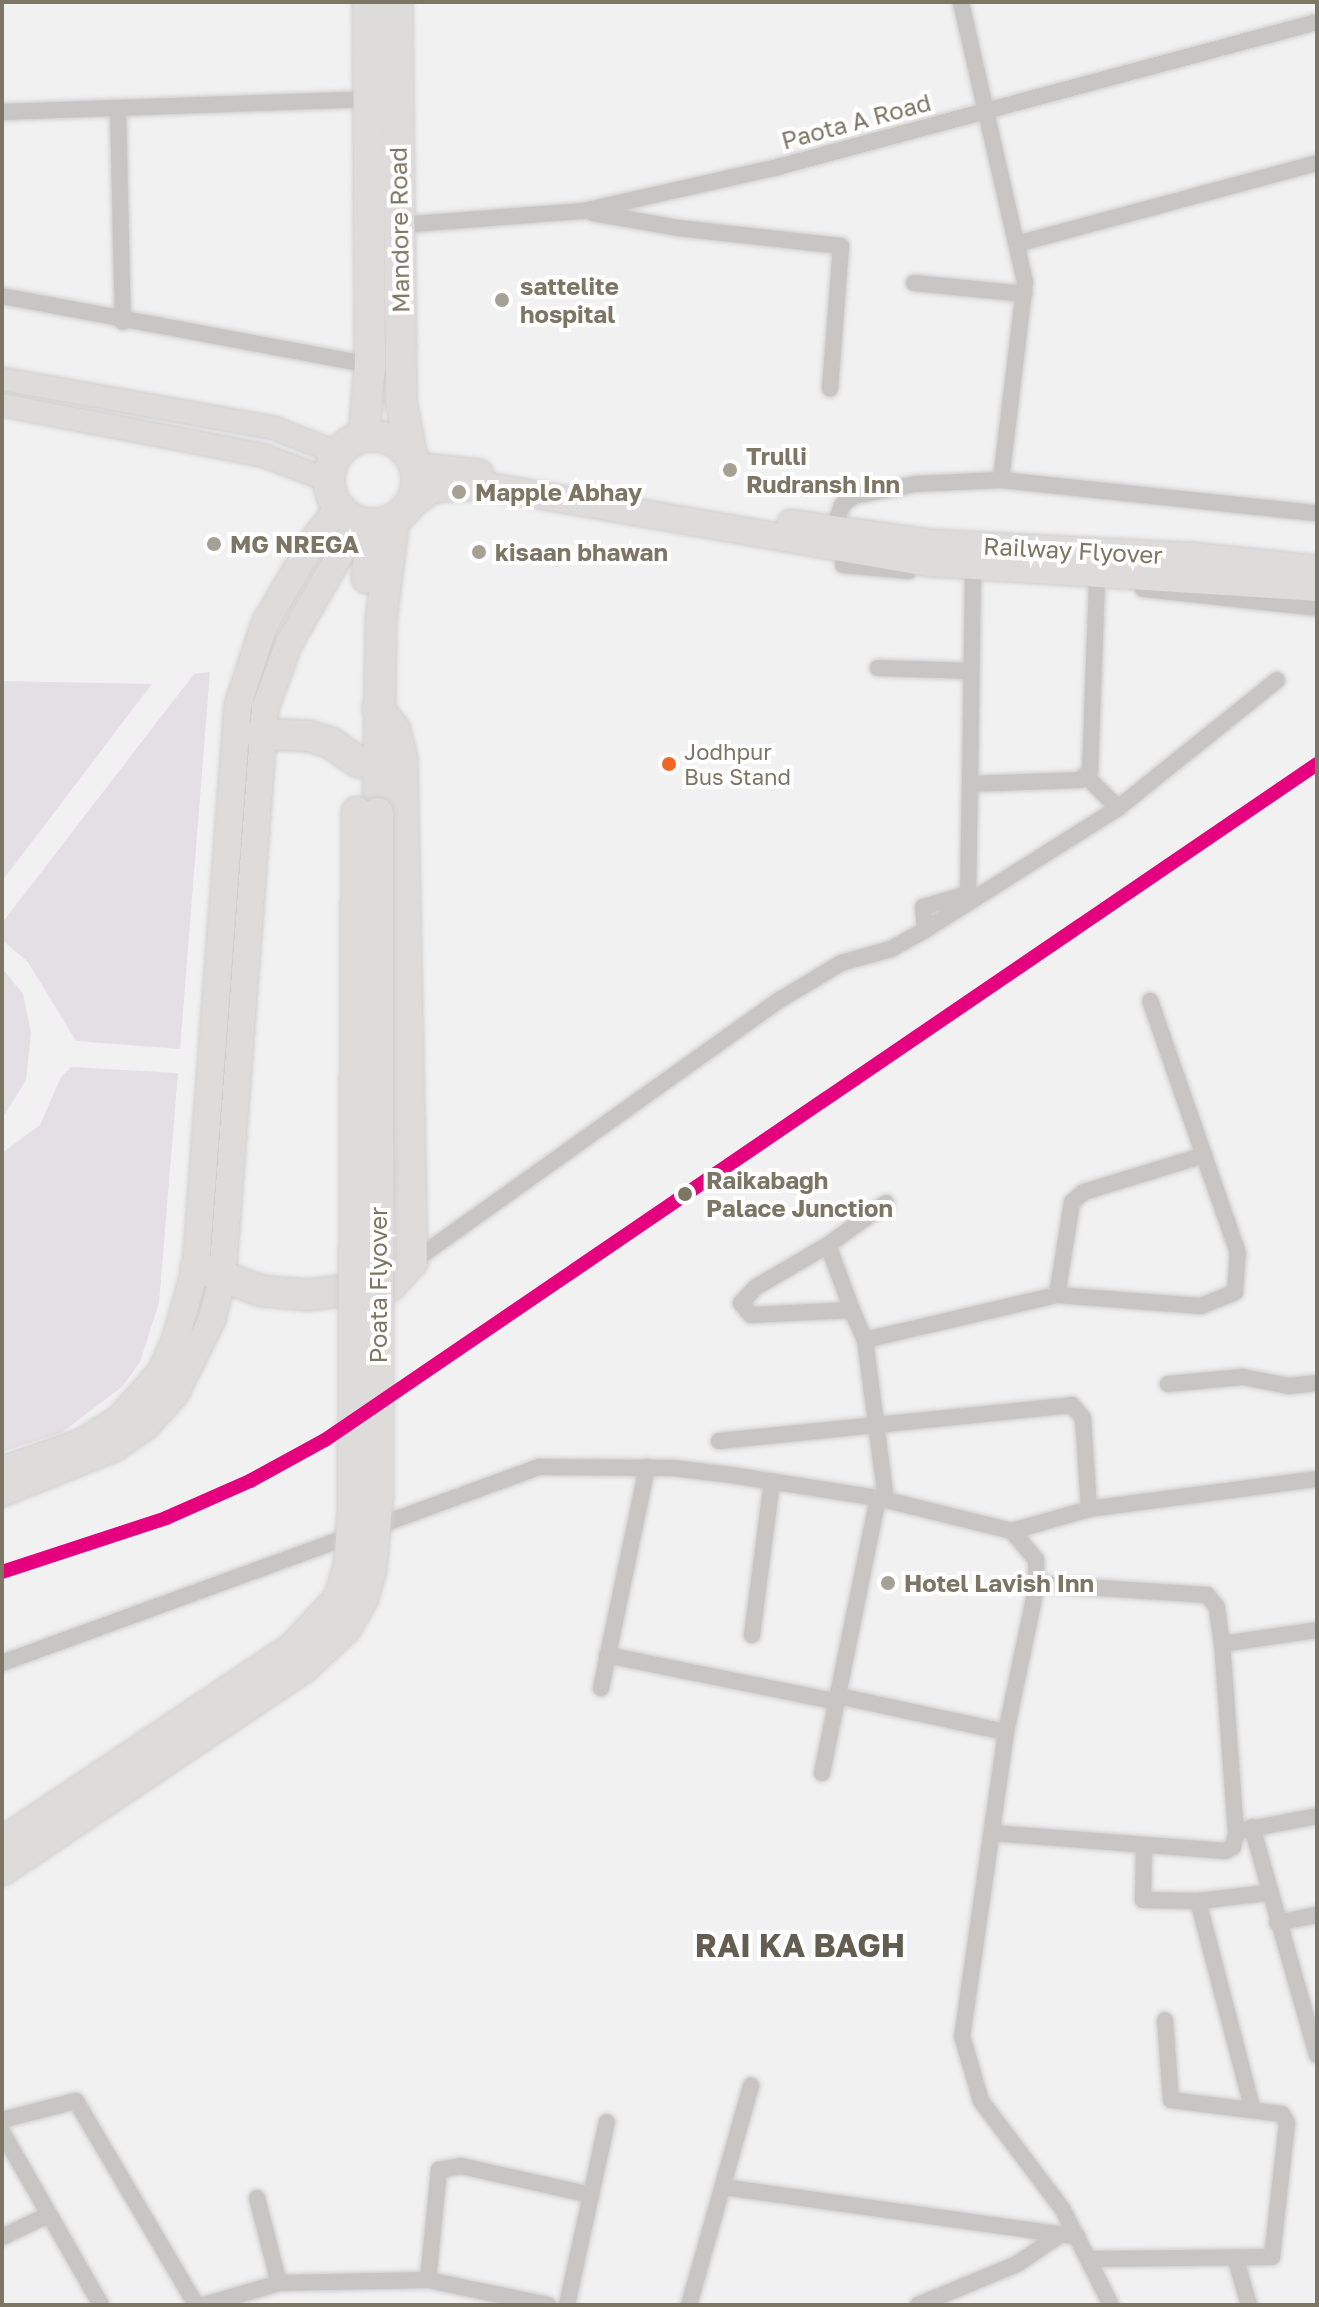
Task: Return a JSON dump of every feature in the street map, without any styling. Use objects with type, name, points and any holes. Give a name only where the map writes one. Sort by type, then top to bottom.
[{"type":"highway","name":"Mandore Road","points":[[364,436],[370,365],[366,99],[368,2]]},
{"type":"highway","name":"Mandore Road","points":[[397,2],[401,401],[414,462]]},
{"type":"highway","points":[[364,436],[391,439],[414,462],[415,494],[375,516],[333,466],[364,436]]},
{"type":"highway","name":"Poata Flyover","points":[[2,1843],[292,1649],[339,1599],[349,1567],[368,812],[378,708],[381,620],[375,516]]},
{"type":"highway","name":"Poata Flyover","points":[[2,1870],[304,1667],[346,1628],[363,1597],[371,1569],[378,1495],[368,812],[358,762],[375,516]]},
{"type":"highway","points":[[209,1273],[283,1294],[332,1294],[391,1285],[412,1262],[402,759],[395,730],[378,708]]},
{"type":"highway","points":[[260,734],[309,736],[331,743],[358,762]]},
{"type":"main road","points":[[414,462],[835,547]]},
{"type":"main road","points":[[2,1470],[82,1442],[139,1401],[209,1273],[210,1037],[238,705],[265,623],[317,535],[375,516],[433,489],[487,486],[835,547]]},
{"type":"main road","points":[[2,1493],[114,1448],[164,1410],[196,1359],[238,1039],[260,734],[289,643],[375,516]]},
{"type":"main road","name":"Railway Flyover","points":[[835,547],[1317,588]]},
{"type":"main road","name":"Railway Flyover","points":[[930,553],[1192,556],[1317,569]]},
{"type":"main road","points":[[210,1037],[238,1039]]},
{"type":"street","points":[[961,2],[1017,244],[1024,294],[1001,480]]},
{"type":"street","name":"Paota A Road","points":[[400,225],[583,211],[774,168],[1317,22]]},
{"type":"street","points":[[2,112],[366,99]]},
{"type":"street","points":[[118,108],[123,322]]},
{"type":"street","points":[[1017,244],[1317,163]]},
{"type":"street","points":[[583,211],[678,228],[841,246],[830,389]]},
{"type":"street","points":[[914,283],[1024,294]]},
{"type":"street","points":[[2,296],[123,322],[370,365]]},
{"type":"street","points":[[2,379],[274,428],[333,466]]},
{"type":"street","points":[[2,405],[333,466]]},
{"type":"street","points":[[1317,513],[1001,480],[915,484],[854,496],[842,505],[835,547],[973,577],[1097,584],[1317,608]]},
{"type":"street","points":[[925,930],[922,911],[928,903],[968,894],[973,577]]},
{"type":"street","points":[[1097,584],[1087,777],[1118,808]]},
{"type":"street","points":[[878,668],[971,671]]},
{"type":"street","points":[[412,1262],[778,1001],[841,963],[891,949],[925,930],[1118,808],[1277,680]]},
{"type":"street","points":[[970,784],[1087,777]]},
{"type":"street","points":[[865,1340],[1057,1295],[1201,1306],[1235,1292],[1238,1253],[1150,1001]]},
{"type":"street","points":[[1057,1295],[1072,1202],[1084,1192],[1204,1155]]},
{"type":"street","points":[[852,1310],[751,1315],[743,1311],[741,1303],[756,1287],[828,1245],[886,1203]]},
{"type":"street","points":[[822,1773],[882,1499],[865,1340],[828,1245]]},
{"type":"street","points":[[1168,1384],[1243,1377],[1289,1386],[1317,1383]]},
{"type":"street","points":[[719,1441],[1072,1405],[1083,1418],[1089,1509]]},
{"type":"street","points":[[2,1663],[539,1467],[647,1467],[772,1481],[882,1499],[1012,1531],[1089,1509],[1317,1479]]},
{"type":"street","points":[[601,1688],[647,1467]]},
{"type":"street","points":[[752,1635],[772,1481]]},
{"type":"street","points":[[1012,1531],[1036,1560],[1037,1584],[1006,1732],[964,2011],[965,2057],[981,2101],[1017,2142],[1090,2259],[1111,2305]]},
{"type":"street","points":[[1037,1584],[1207,1595],[1217,1607],[1244,1830],[1277,1923],[1317,2055]]},
{"type":"street","points":[[1222,1644],[1317,1630]]},
{"type":"street","points":[[607,1655],[1006,1732]]},
{"type":"street","points":[[992,1833],[1144,1848],[1225,1851],[1233,1847],[1244,1830],[1317,1816]]},
{"type":"street","points":[[1144,1848],[1143,1900],[1198,1901],[1267,1893]]},
{"type":"street","points":[[1198,1901],[1252,2107]]},
{"type":"street","points":[[1277,1923],[1317,1915]]},
{"type":"street","points":[[1090,2259],[1236,2260],[1272,2257],[1287,2123],[1282,2114],[1252,2107],[1171,2100],[1165,2020]]},
{"type":"street","points":[[689,2305],[751,2086]]},
{"type":"street","points":[[2,2120],[76,2101],[196,2305]]},
{"type":"street","points":[[567,2305],[607,2122]]},
{"type":"street","points":[[2,2132],[8,2156],[48,2215],[101,2305]]},
{"type":"street","points":[[428,2280],[439,2170],[461,2166],[591,2195]]},
{"type":"street","points":[[723,2187],[1057,2237],[1077,2237]]},
{"type":"street","points":[[257,2198],[279,2283]]},
{"type":"street","points":[[2,2237],[48,2215]]},
{"type":"street","points":[[918,2305],[1017,2264],[1057,2237]]},
{"type":"street","points":[[1236,2260],[1249,2305]]},
{"type":"street","points":[[204,2305],[279,2283],[428,2280],[548,2305]]},
{"type":"shaded area","points":[[210,672],[180,1049],[76,1041],[28,962],[2,940],[2,923],[194,674]]},
{"type":"shaded area","points":[[2,681],[152,684],[2,881]]},
{"type":"shaded area","points":[[2,968],[23,994],[31,1033],[26,1080],[2,1119]]},
{"type":"shaded area","points":[[71,1067],[178,1073],[159,1303],[140,1362],[122,1387],[61,1433],[2,1452],[2,1153],[40,1125],[61,1077]]},
{"type":"transit line","points":[[2,1572],[166,1518],[250,1481],[325,1440],[1317,764]]},
{"type":"place","name":"sattelite hospital","points":[[502,300]]},
{"type":"place","name":"Trulli Rudransh Inn","points":[[730,470]]},
{"type":"place","name":"Mapple Abhay","points":[[459,492]]},
{"type":"place","name":"MG NREGA","points":[[214,544]]},
{"type":"place","name":"kisaan bhawan","points":[[479,552]]},
{"type":"place","name":"Jodhpur Bus Stand","points":[[669,764]]},
{"type":"place","name":"Raikabagh Palace Junction","points":[[685,1194]]},
{"type":"place","name":"Hotel Lavish Inn","points":[[888,1583]]},
{"type":"district","name":"RAI KA BAGH","points":[[800,1945]]}]
